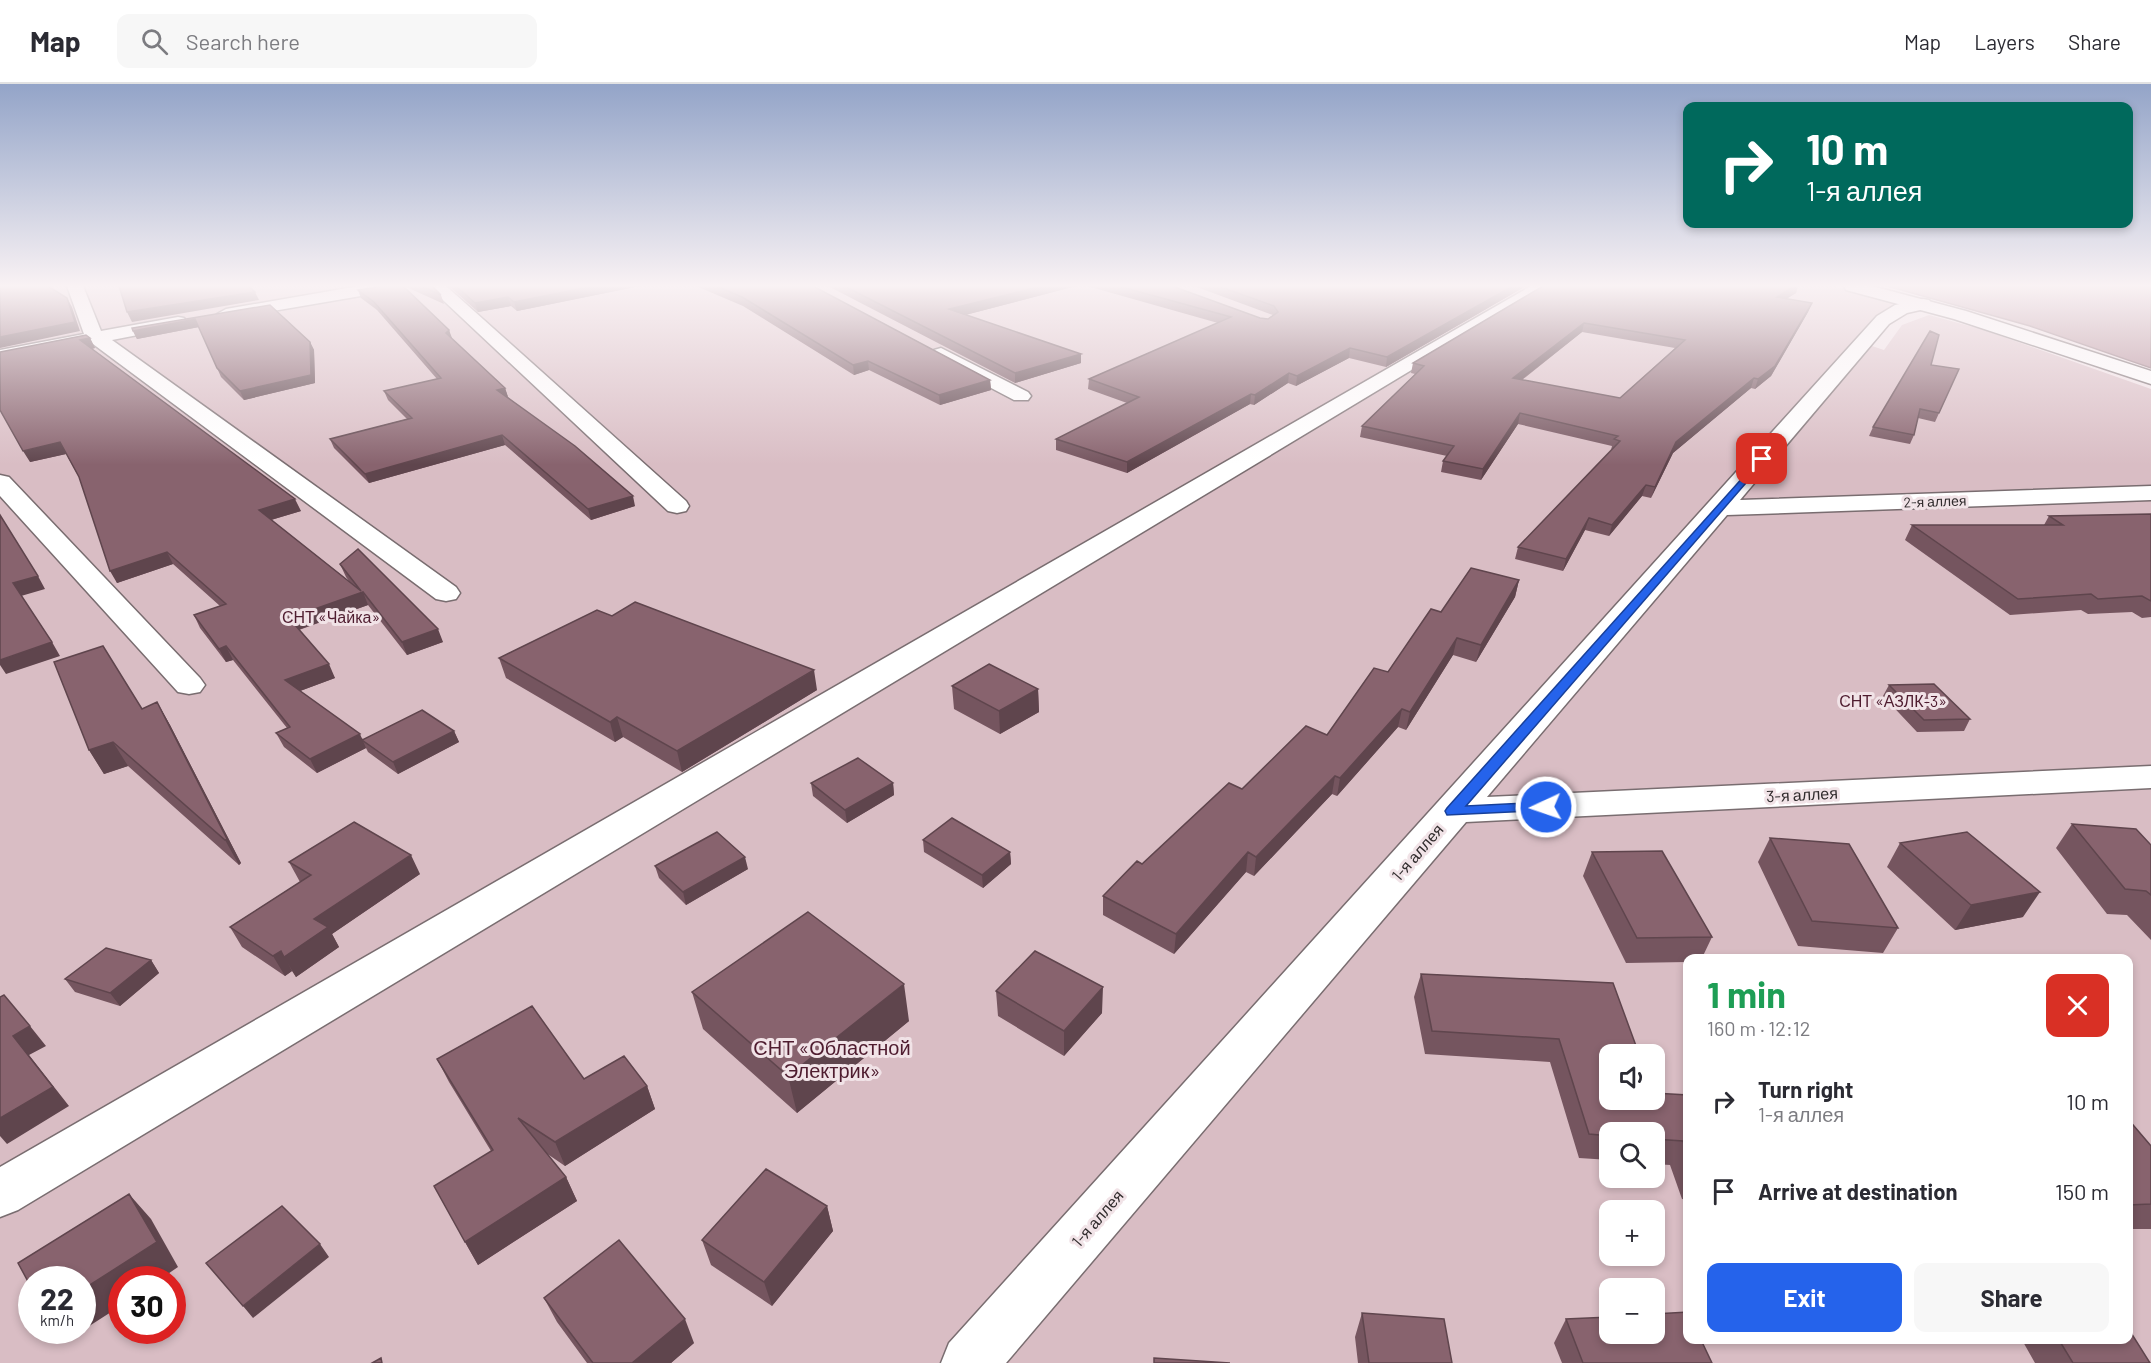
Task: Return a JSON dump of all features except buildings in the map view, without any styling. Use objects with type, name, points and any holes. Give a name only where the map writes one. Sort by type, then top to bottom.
[{"type":"street","points":[[0,356],[48,346]]},
{"type":"street","points":[[107,346],[446,593]]},
{"type":"street","points":[[501,346],[677,506]]},
{"type":"street","points":[[0,1194],[1442,346]]},
{"type":"street","name":"1-я аллея","points":[[969,1363],[1860,346]]},
{"type":"street","points":[[2051,346],[2151,378]]},
{"type":"street","points":[[926,347],[1022,396]]},
{"type":"street","points":[[0,482],[189,685]]},
{"type":"street","name":"2-я аллея","points":[[1718,508],[2151,494]]},
{"type":"street","name":"3-я аллея","points":[[1452,811],[2151,777]]},
{"type":"green space","points":[[0,346],[1871,346],[1884,350],[1887,346],[2028,346],[2151,389],[2151,1363],[0,1363]]},
{"type":"shaded area","points":[[2087,346],[2151,346],[2151,368]]},
{"type":"route","points":[[1546,807],[1452,811],[1762,459]]},
{"type":"park label","name":"СНТ «Чайка»","points":[[331,616]]},
{"type":"park label","name":"СНТ «АЗЛК-3»","points":[[1893,700]]},
{"type":"park label","name":"СНТ «Областной Электрик»","points":[[832,1058]]}]
